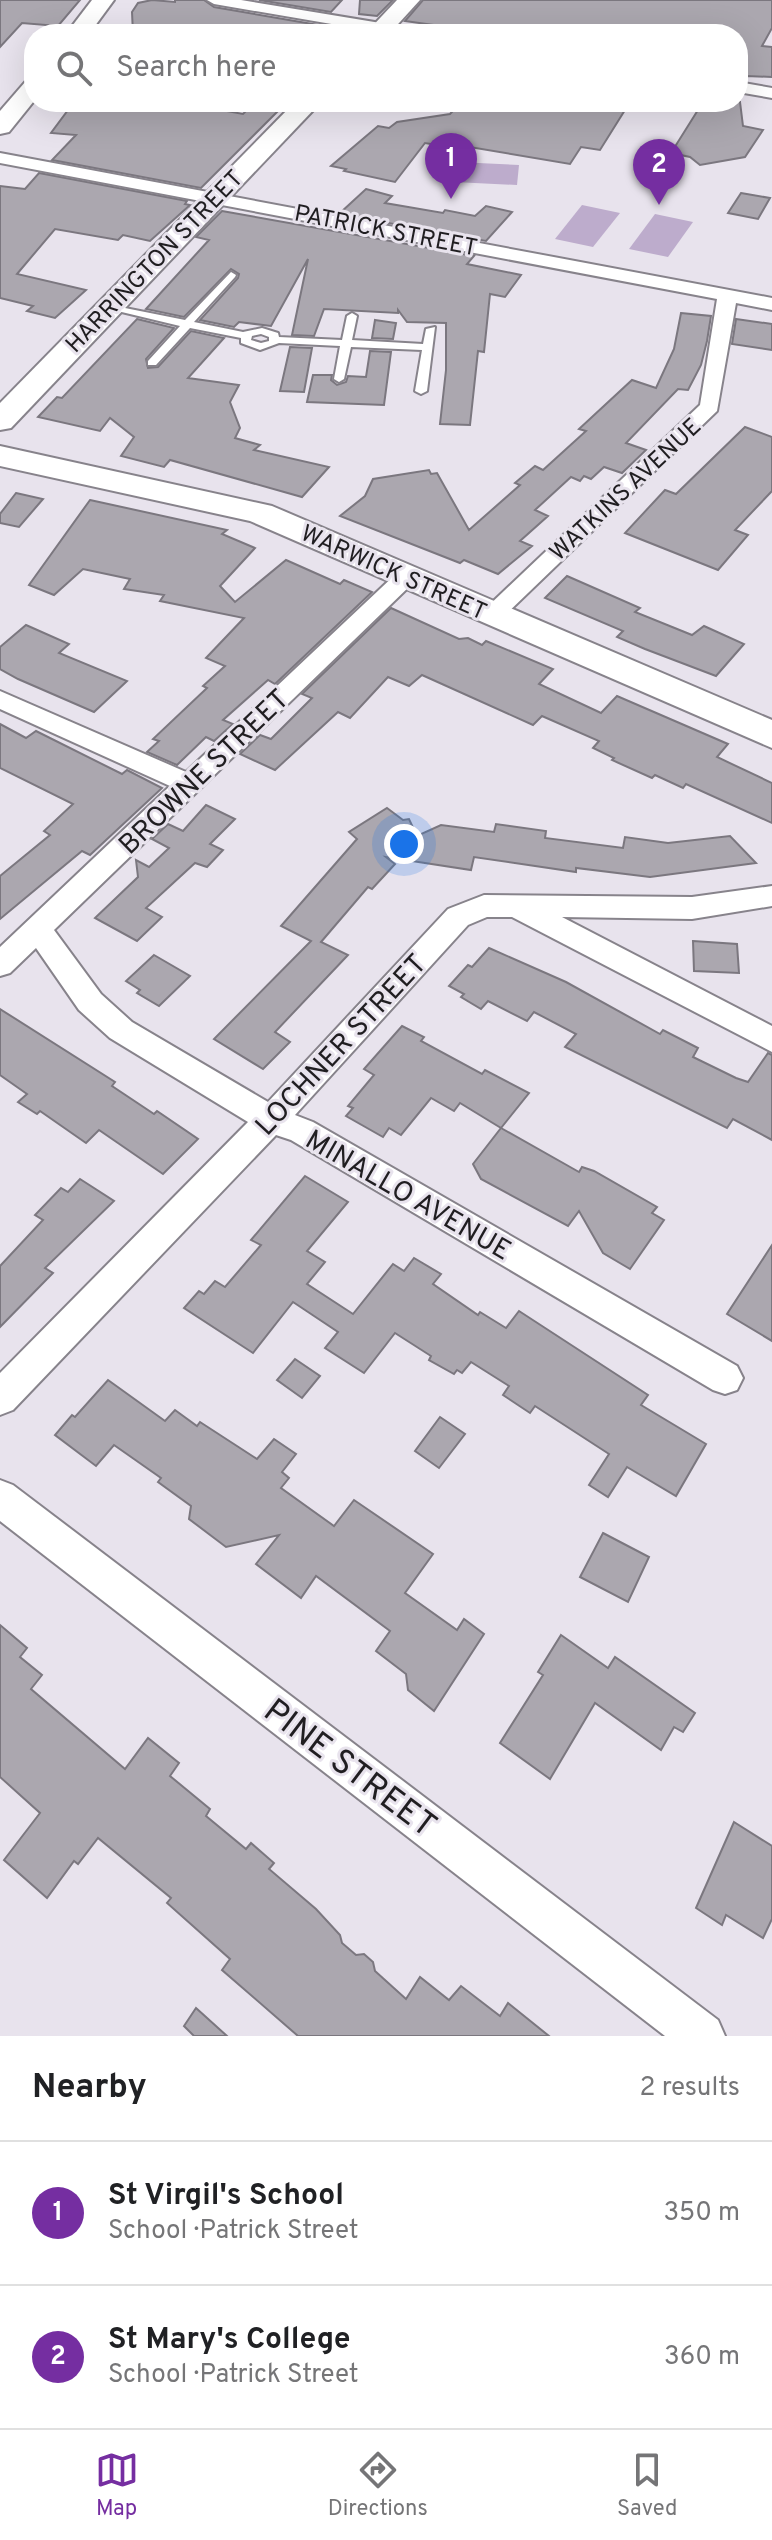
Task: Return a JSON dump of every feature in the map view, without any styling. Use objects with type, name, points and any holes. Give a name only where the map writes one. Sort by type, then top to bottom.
[{"type":"main road","points":[[85,24],[103,0]]},
{"type":"main road","points":[[386,24],[409,0]]},
{"type":"main road","points":[[0,127],[24,98]]},
{"type":"main road","name":"HARRINGTON STREET","points":[[0,421],[299,112]]},
{"type":"main road","name":"WARWICK STREET","points":[[0,456],[260,513],[772,735]]},
{"type":"street","points":[[214,0],[342,24]]},
{"type":"street","points":[[748,89],[772,93]]},
{"type":"street","name":"PATRICK STREET","points":[[0,158],[772,304]]},
{"type":"street","name":"WATKINS AVENUE","points":[[492,615],[710,407],[727,296]]},
{"type":"street","name":"BROWNE STREET","points":[[0,965],[406,577]]},
{"type":"street","points":[[1,701],[189,784]]},
{"type":"street","name":"LOCHNER STREET","points":[[0,1398],[271,1120],[458,917],[484,906],[692,908],[772,896]]},
{"type":"street","points":[[514,905],[772,1040]]},
{"type":"street","name":"MINALLO AVENUE","points":[[39,931],[90,1002],[121,1030],[271,1120],[302,1131],[725,1378]]},
{"type":"street","name":"PINE STREET","points":[[0,1498],[702,2036]]},
{"type":"lane","points":[[152,363],[231,275]]},
{"type":"lane","points":[[110,308],[246,336],[252,332],[267,331],[276,340],[428,347]]},
{"type":"lane","points":[[339,379],[352,316]]},
{"type":"lane","points":[[421,391],[431,329]]},
{"type":"shaded area","points":[[457,162],[519,165],[517,185],[454,182]]},
{"type":"shaded area","points":[[582,205],[620,213],[593,247],[555,239]]},
{"type":"shaded area","points":[[655,214],[693,222],[668,257],[629,249]]},
{"type":"building","points":[[0,0],[80,0],[60,24],[22,23],[0,47]]},
{"type":"building","points":[[204,0],[214,7],[312,24],[133,24],[132,12],[138,3]]},
{"type":"building","points":[[259,0],[342,0],[331,12]]},
{"type":"building","points":[[360,0],[393,0],[377,16],[359,14]]},
{"type":"building","points":[[423,0],[772,0],[772,28],[762,46],[772,47],[772,77],[748,76],[748,24],[426,24],[405,21]]},
{"type":"building","points":[[67,112],[277,112],[201,188],[52,160],[76,135],[51,133]]},
{"type":"building","points":[[624,112],[600,150],[581,147],[570,164],[446,143],[443,146],[425,143],[395,182],[331,166],[378,126],[389,128],[397,122],[450,114]]},
{"type":"building","points":[[697,112],[741,112],[743,126],[763,130],[745,157],[700,165],[690,157],[671,153]]},
{"type":"building","points":[[39,173],[187,201],[185,204],[190,205],[150,241],[123,235],[118,240],[55,229],[17,274],[86,290],[55,318],[27,311],[33,306],[0,298],[0,186],[25,189]]},
{"type":"building","points":[[366,189],[392,196],[385,203],[443,213],[445,210],[475,216],[486,206],[512,212],[486,241],[339,214]]},
{"type":"building","points":[[741,193],[770,198],[758,219],[728,213]]},
{"type":"building","points":[[222,211],[474,256],[467,264],[521,275],[505,297],[490,294],[484,352],[478,351],[470,425],[440,424],[446,370],[446,323],[407,322],[398,310],[398,313],[324,309],[314,336],[292,335],[308,259],[271,326],[239,322],[234,327],[200,320],[238,278],[239,274],[231,269],[184,317],[146,309],[209,240],[196,237]]},
{"type":"building","points":[[681,313],[711,316],[701,365],[688,390],[678,389],[626,443],[646,450],[622,473],[604,467],[591,479],[584,476],[580,481],[571,477],[535,510],[548,516],[520,541],[532,546],[498,574],[464,560],[460,563],[340,516],[365,496],[373,479],[429,470],[431,474],[437,473],[469,530],[520,485],[515,483],[535,466],[543,470],[586,431],[579,429],[632,380],[656,388],[674,349]]},
{"type":"building","points":[[137,319],[174,328],[146,359],[148,368],[158,367],[191,331],[224,338],[188,378],[239,385],[230,402],[240,428],[235,438],[260,445],[254,450],[329,467],[302,497],[170,460],[164,467],[121,456],[134,437],[110,418],[100,431],[38,417],[57,397],[62,398]]},
{"type":"building","points":[[736,319],[772,324],[772,350],[732,344]]},
{"type":"building","points":[[375,320],[396,323],[393,339],[372,338]]},
{"type":"building","points":[[290,347],[312,348],[304,392],[280,391]]},
{"type":"building","points":[[370,351],[391,352],[384,405],[307,402],[313,375],[332,375],[331,380],[337,385],[346,382],[348,376],[366,377]]},
{"type":"building","points":[[745,427],[772,437],[772,491],[735,530],[748,535],[718,570],[625,533],[665,490],[676,494]]},
{"type":"building","points":[[16,493],[43,499],[19,527],[0,523],[0,514]]},
{"type":"building","points":[[90,500],[227,530],[222,534],[255,548],[220,586],[235,602],[286,560],[340,584],[344,580],[372,592],[275,684],[268,680],[223,720],[233,724],[214,741],[206,737],[177,765],[147,752],[159,741],[153,739],[207,688],[203,686],[225,666],[206,658],[244,618],[160,601],[164,595],[124,589],[130,579],[83,569],[54,595],[29,585]]},
{"type":"building","points":[[567,576],[640,608],[635,612],[692,635],[704,626],[744,644],[716,676],[645,649],[617,637],[623,631],[545,598]]},
{"type":"building","points":[[391,608],[459,639],[468,638],[482,645],[486,641],[553,669],[539,684],[601,713],[617,696],[728,744],[717,757],[772,783],[772,823],[686,784],[683,788],[655,775],[652,778],[612,760],[614,758],[593,748],[599,741],[542,716],[533,725],[422,675],[409,686],[388,677],[350,718],[338,712],[275,770],[240,754],[260,735],[271,739],[312,698],[302,694]]},
{"type":"building","points":[[26,625],[69,644],[59,653],[127,681],[94,712],[0,669],[0,647]]},
{"type":"building","points":[[0,724],[26,738],[36,731],[122,774],[127,770],[162,788],[90,855],[82,851],[0,919],[0,876],[50,835],[44,831],[73,804],[0,768]]},
{"type":"building","points":[[206,805],[235,819],[210,844],[223,850],[207,867],[195,863],[146,908],[162,917],[137,941],[95,918],[138,877],[136,860],[149,867],[169,848],[152,839],[168,824],[183,831]]},
{"type":"building","points":[[387,808],[403,820],[409,819],[417,836],[441,825],[494,832],[496,824],[546,831],[545,838],[623,848],[625,837],[668,843],[730,836],[756,863],[650,877],[576,868],[576,872],[474,857],[471,870],[386,857],[395,864],[372,889],[368,887],[321,942],[348,955],[275,1032],[290,1042],[263,1069],[214,1039],[311,941],[281,926],[357,839],[349,832]]},
{"type":"building","points":[[693,941],[737,944],[739,973],[694,971]]},
{"type":"building","points":[[489,948],[566,982],[660,1034],[663,1030],[698,1048],[693,1057],[736,1078],[748,1082],[768,1053],[772,1055],[772,1140],[733,1119],[727,1128],[565,1047],[576,1034],[534,1012],[527,1021],[488,1001],[481,1009],[461,997],[464,994],[449,986]]},
{"type":"building","points":[[154,955],[190,976],[159,1006],[137,993],[140,990],[126,981]]},
{"type":"building","points":[[0,1009],[115,1082],[112,1086],[154,1114],[157,1111],[198,1139],[163,1174],[99,1130],[86,1143],[40,1111],[37,1114],[18,1102],[27,1094],[0,1075]]},
{"type":"building","points":[[402,1026],[424,1037],[421,1041],[482,1074],[485,1070],[529,1093],[501,1128],[460,1103],[454,1111],[431,1098],[401,1135],[389,1128],[383,1137],[346,1116],[353,1108],[348,1106],[374,1075],[364,1069]]},
{"type":"building","points":[[501,1128],[579,1172],[582,1167],[594,1171],[657,1207],[652,1213],[664,1220],[630,1269],[603,1253],[579,1211],[568,1226],[481,1179],[473,1164]]},
{"type":"building","points":[[305,1176],[348,1202],[307,1251],[325,1262],[307,1284],[353,1314],[393,1264],[404,1271],[414,1258],[441,1274],[433,1284],[478,1315],[480,1312],[506,1328],[519,1311],[648,1395],[641,1405],[706,1444],[676,1496],[627,1467],[608,1497],[589,1485],[609,1454],[535,1406],[530,1413],[503,1395],[509,1386],[471,1362],[462,1373],[457,1370],[454,1374],[429,1360],[431,1356],[395,1333],[364,1373],[325,1348],[338,1332],[293,1302],[253,1353],[184,1308],[199,1291],[204,1294],[215,1281],[225,1287],[261,1245],[251,1240]]},
{"type":"building","points":[[80,1179],[114,1201],[45,1268],[53,1273],[0,1327],[0,1266],[43,1220],[35,1215],[61,1188],[68,1192]]},
{"type":"building","points":[[772,1245],[772,1341],[727,1314]]},
{"type":"building","points":[[295,1359],[320,1376],[302,1398],[277,1380]]},
{"type":"building","points":[[108,1380],[165,1421],[175,1410],[197,1426],[200,1422],[257,1459],[274,1439],[296,1454],[282,1472],[289,1478],[281,1488],[334,1526],[354,1500],[433,1554],[405,1593],[457,1630],[464,1619],[484,1634],[434,1711],[408,1690],[406,1674],[376,1651],[390,1631],[316,1576],[301,1598],[256,1564],[279,1535],[226,1547],[189,1519],[191,1506],[158,1482],[161,1478],[114,1445],[96,1466],[55,1435]]},
{"type":"building","points":[[440,1417],[465,1434],[439,1468],[415,1451]]},
{"type":"building","points":[[603,1533],[649,1557],[628,1602],[580,1577]]},
{"type":"building","points":[[0,1625],[27,1648],[20,1657],[42,1675],[31,1689],[125,1769],[148,1738],[179,1763],[170,1776],[210,1809],[206,1816],[246,1849],[251,1843],[274,1863],[269,1869],[316,1909],[340,1935],[342,1943],[356,1955],[364,1954],[373,1962],[375,1971],[406,1999],[420,1977],[449,2000],[461,1986],[500,2016],[508,2003],[549,2036],[298,2036],[222,1970],[230,1959],[167,1903],[171,1898],[98,1838],[78,1864],[74,1861],[47,1898],[4,1860],[40,1813],[0,1777]]},
{"type":"building","points":[[561,1635],[608,1668],[615,1657],[695,1713],[683,1732],[674,1727],[661,1750],[595,1703],[550,1779],[500,1743],[543,1675],[538,1672]]},
{"type":"building","points":[[734,1822],[772,1846],[772,1919],[763,1938],[726,1915],[722,1925],[696,1908]]},
{"type":"building","points":[[196,2008],[227,2036],[194,2036],[184,2026]]},
{"type":"place","name":"St Virgil's School","points":[[451,199]]},
{"type":"place","name":"St Mary's College","points":[[659,205]]}]
